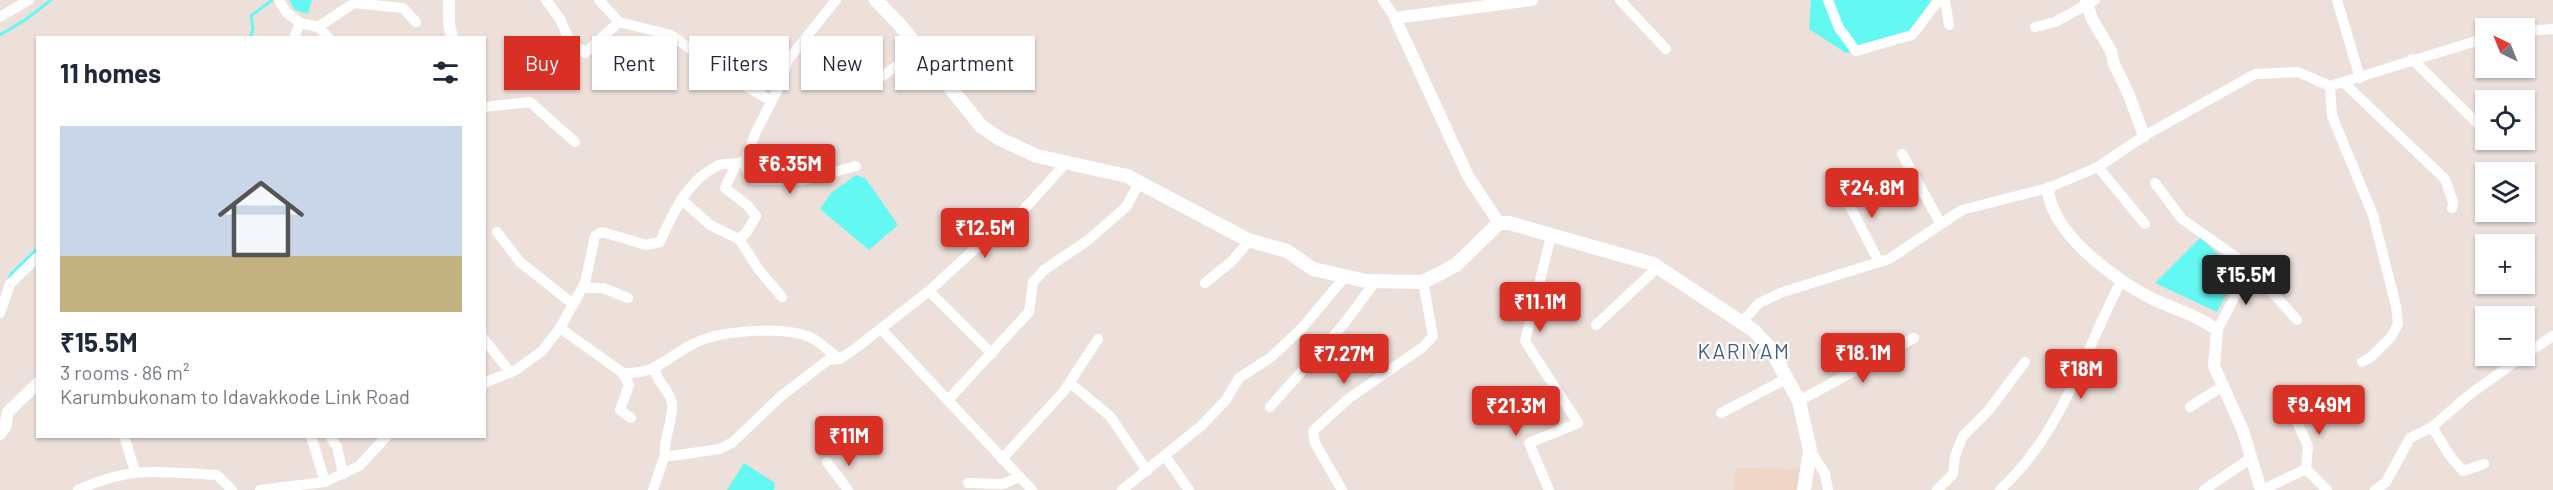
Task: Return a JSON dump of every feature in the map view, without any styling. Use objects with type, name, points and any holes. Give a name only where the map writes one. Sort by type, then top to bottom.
[{"type":"main road","points":[[876,0],[907,36]]},
{"type":"main road","points":[[952,90],[981,126],[1019,150],[1065,164],[1127,176],[1250,240],[1287,251],[1313,270],[1344,278],[1375,282],[1423,282],[1456,265],[1499,223],[1519,225],[1658,267],[1753,330],[1770,348],[1799,401],[1810,450],[1804,490]]},
{"type":"street","points":[[0,17],[29,0]]},
{"type":"street","points":[[279,0],[286,12],[300,23],[318,27],[327,36]]},
{"type":"street","points":[[449,0],[452,36]]},
{"type":"street","points":[[599,0],[619,22],[672,35],[728,76],[772,101]]},
{"type":"street","points":[[739,238],[746,233],[756,216],[725,188],[772,101],[788,60],[836,0]]},
{"type":"street","points":[[1383,0],[1395,18],[1468,176],[1499,223]]},
{"type":"street","points":[[1395,18],[1533,0]]},
{"type":"street","points":[[1620,0],[1666,49]]},
{"type":"street","points":[[1828,0],[1839,28],[1856,51],[1912,35],[1939,0]]},
{"type":"street","points":[[1945,0],[1949,25]]},
{"type":"street","points":[[2337,0],[2360,78]]},
{"type":"street","points":[[549,1],[561,19],[569,40],[585,53],[619,22]]},
{"type":"street","points":[[2035,27],[2055,22],[2089,2],[2092,19],[2111,51],[2114,64],[2129,95],[2144,136]]},
{"type":"street","points":[[318,27],[354,3],[403,8],[416,22]]},
{"type":"street","points":[[295,36],[300,23]]},
{"type":"street","points":[[2535,30],[2553,29]]},
{"type":"street","points":[[1741,323],[1759,303],[1783,292],[1889,259],[1962,210],[2048,188],[2098,167],[2144,136],[2255,74],[2298,72],[2330,86],[2475,41]]},
{"type":"street","points":[[2412,59],[2475,121]]},
{"type":"street","points":[[2343,82],[2445,179],[2453,202],[2452,208]]},
{"type":"street","points":[[2330,86],[2332,117],[2373,214],[2396,306],[2398,324],[2391,337],[2376,353],[2362,362]]},
{"type":"street","points":[[486,107],[530,102],[575,142]]},
{"type":"street","points":[[1902,154],[1941,224]]},
{"type":"street","points":[[739,163],[754,180],[804,180],[856,166]]},
{"type":"street","points":[[486,382],[510,372],[542,351],[560,328],[582,288],[595,236],[602,232],[646,245],[660,242],[674,208],[681,199],[715,167],[722,164],[739,163]]},
{"type":"street","points":[[666,454],[671,456],[711,451],[733,442],[780,397],[828,360],[840,359],[929,291],[979,245],[1009,226],[1065,164]]},
{"type":"street","points":[[2098,167],[2145,224]]},
{"type":"street","points":[[949,399],[1029,312],[1033,282],[1044,270],[1087,241],[1126,207],[1139,183]]},
{"type":"street","points":[[2155,183],[2182,219],[2250,267],[2297,320]]},
{"type":"street","points":[[2048,188],[2049,201],[2062,226],[2104,269],[2121,281],[2217,331]]},
{"type":"street","points":[[1841,189],[1878,262]]},
{"type":"street","points":[[681,199],[710,225],[739,238],[759,270],[782,297]]},
{"type":"street","points":[[497,232],[520,262],[573,304]]},
{"type":"street","points":[[1549,490],[1529,443],[1578,423],[1525,342],[1551,236]]},
{"type":"street","points":[[1204,283],[1232,261],[1250,240]]},
{"type":"street","points":[[0,313],[10,284],[36,259]]},
{"type":"street","points":[[1596,325],[1658,267]]},
{"type":"street","points":[[2250,267],[2217,331],[2214,366],[2221,387],[2240,424],[2261,490],[2306,469]]},
{"type":"street","points":[[1122,490],[1165,456],[1226,400],[1239,378],[1270,358],[1302,328],[1344,278]]},
{"type":"street","points":[[2000,490],[2018,474],[2042,443],[2065,402],[2121,281]]},
{"type":"street","points":[[1270,407],[1343,325],[1375,282]]},
{"type":"street","points":[[1342,490],[1315,443],[1313,431],[1348,399],[1423,347],[1433,336],[1423,282]]},
{"type":"street","points":[[582,288],[603,288],[628,298]]},
{"type":"street","points":[[929,291],[992,354]]},
{"type":"street","points":[[560,328],[623,373],[629,385],[620,410],[631,418]]},
{"type":"street","points":[[881,328],[1032,490]]},
{"type":"street","points":[[623,373],[639,374],[655,369],[693,344],[713,335],[743,333],[790,331],[812,338],[840,359]]},
{"type":"street","points":[[2535,348],[2553,336]]},
{"type":"street","points":[[1799,401],[1914,338]]},
{"type":"street","points":[[1002,459],[1070,383],[1098,339]]},
{"type":"street","points":[[486,342],[510,372]]},
{"type":"street","points":[[1937,490],[1953,474],[1955,456],[1963,436],[1988,411],[2025,362]]},
{"type":"street","points":[[2375,490],[2386,482],[2410,438],[2432,427],[2469,395],[2509,366]]},
{"type":"street","points":[[653,490],[666,454],[664,447],[672,422],[672,402],[656,376],[655,369]]},
{"type":"street","points":[[1721,413],[1788,378]]},
{"type":"street","points":[[1070,383],[1110,416],[1147,471]]},
{"type":"street","points":[[0,434],[5,427],[9,412],[36,385]]},
{"type":"street","points":[[2190,407],[2221,387]]},
{"type":"street","points":[[2292,411],[2308,446],[2306,469],[2326,490]]},
{"type":"street","points":[[2432,427],[2463,471],[2484,464]]},
{"type":"street","points":[[125,438],[135,471]]},
{"type":"street","points":[[311,438],[319,485]]},
{"type":"street","points":[[331,438],[337,447],[343,474]]},
{"type":"street","points":[[260,490],[319,485],[359,466],[385,438]]},
{"type":"street","points":[[1810,450],[1825,474],[1828,490]]},
{"type":"street","points":[[1165,456],[1189,490]]},
{"type":"street","points":[[2204,490],[2251,458]]},
{"type":"street","points":[[827,462],[848,490]]},
{"type":"street","points":[[78,490],[104,478],[135,471],[217,475],[232,490]]},
{"type":"street","points":[[968,483],[1003,484],[1019,477]]},
{"type":"shaded area","points":[[1736,468],[1802,469],[1799,490],[1733,490]]},
{"type":"water","points":[[289,0],[312,0],[308,14],[295,10]]},
{"type":"water","points":[[1811,0],[1931,1],[1901,44],[1846,53],[1809,29]]},
{"type":"water","points":[[856,175],[866,179],[898,225],[869,250],[820,209],[831,193]]},
{"type":"water","points":[[2201,237],[2237,274],[2217,312],[2155,283]]},
{"type":"water","points":[[744,463],[775,483],[774,490],[727,490]]},
{"type":"waterway","points":[[0,35],[51,0]]},
{"type":"waterway","points":[[251,36],[253,29],[251,16],[272,0]]},
{"type":"waterway","points":[[8,281],[11,274],[36,250]]},
{"type":"district","name":"KARIYAM","points":[[1744,352]]}]
